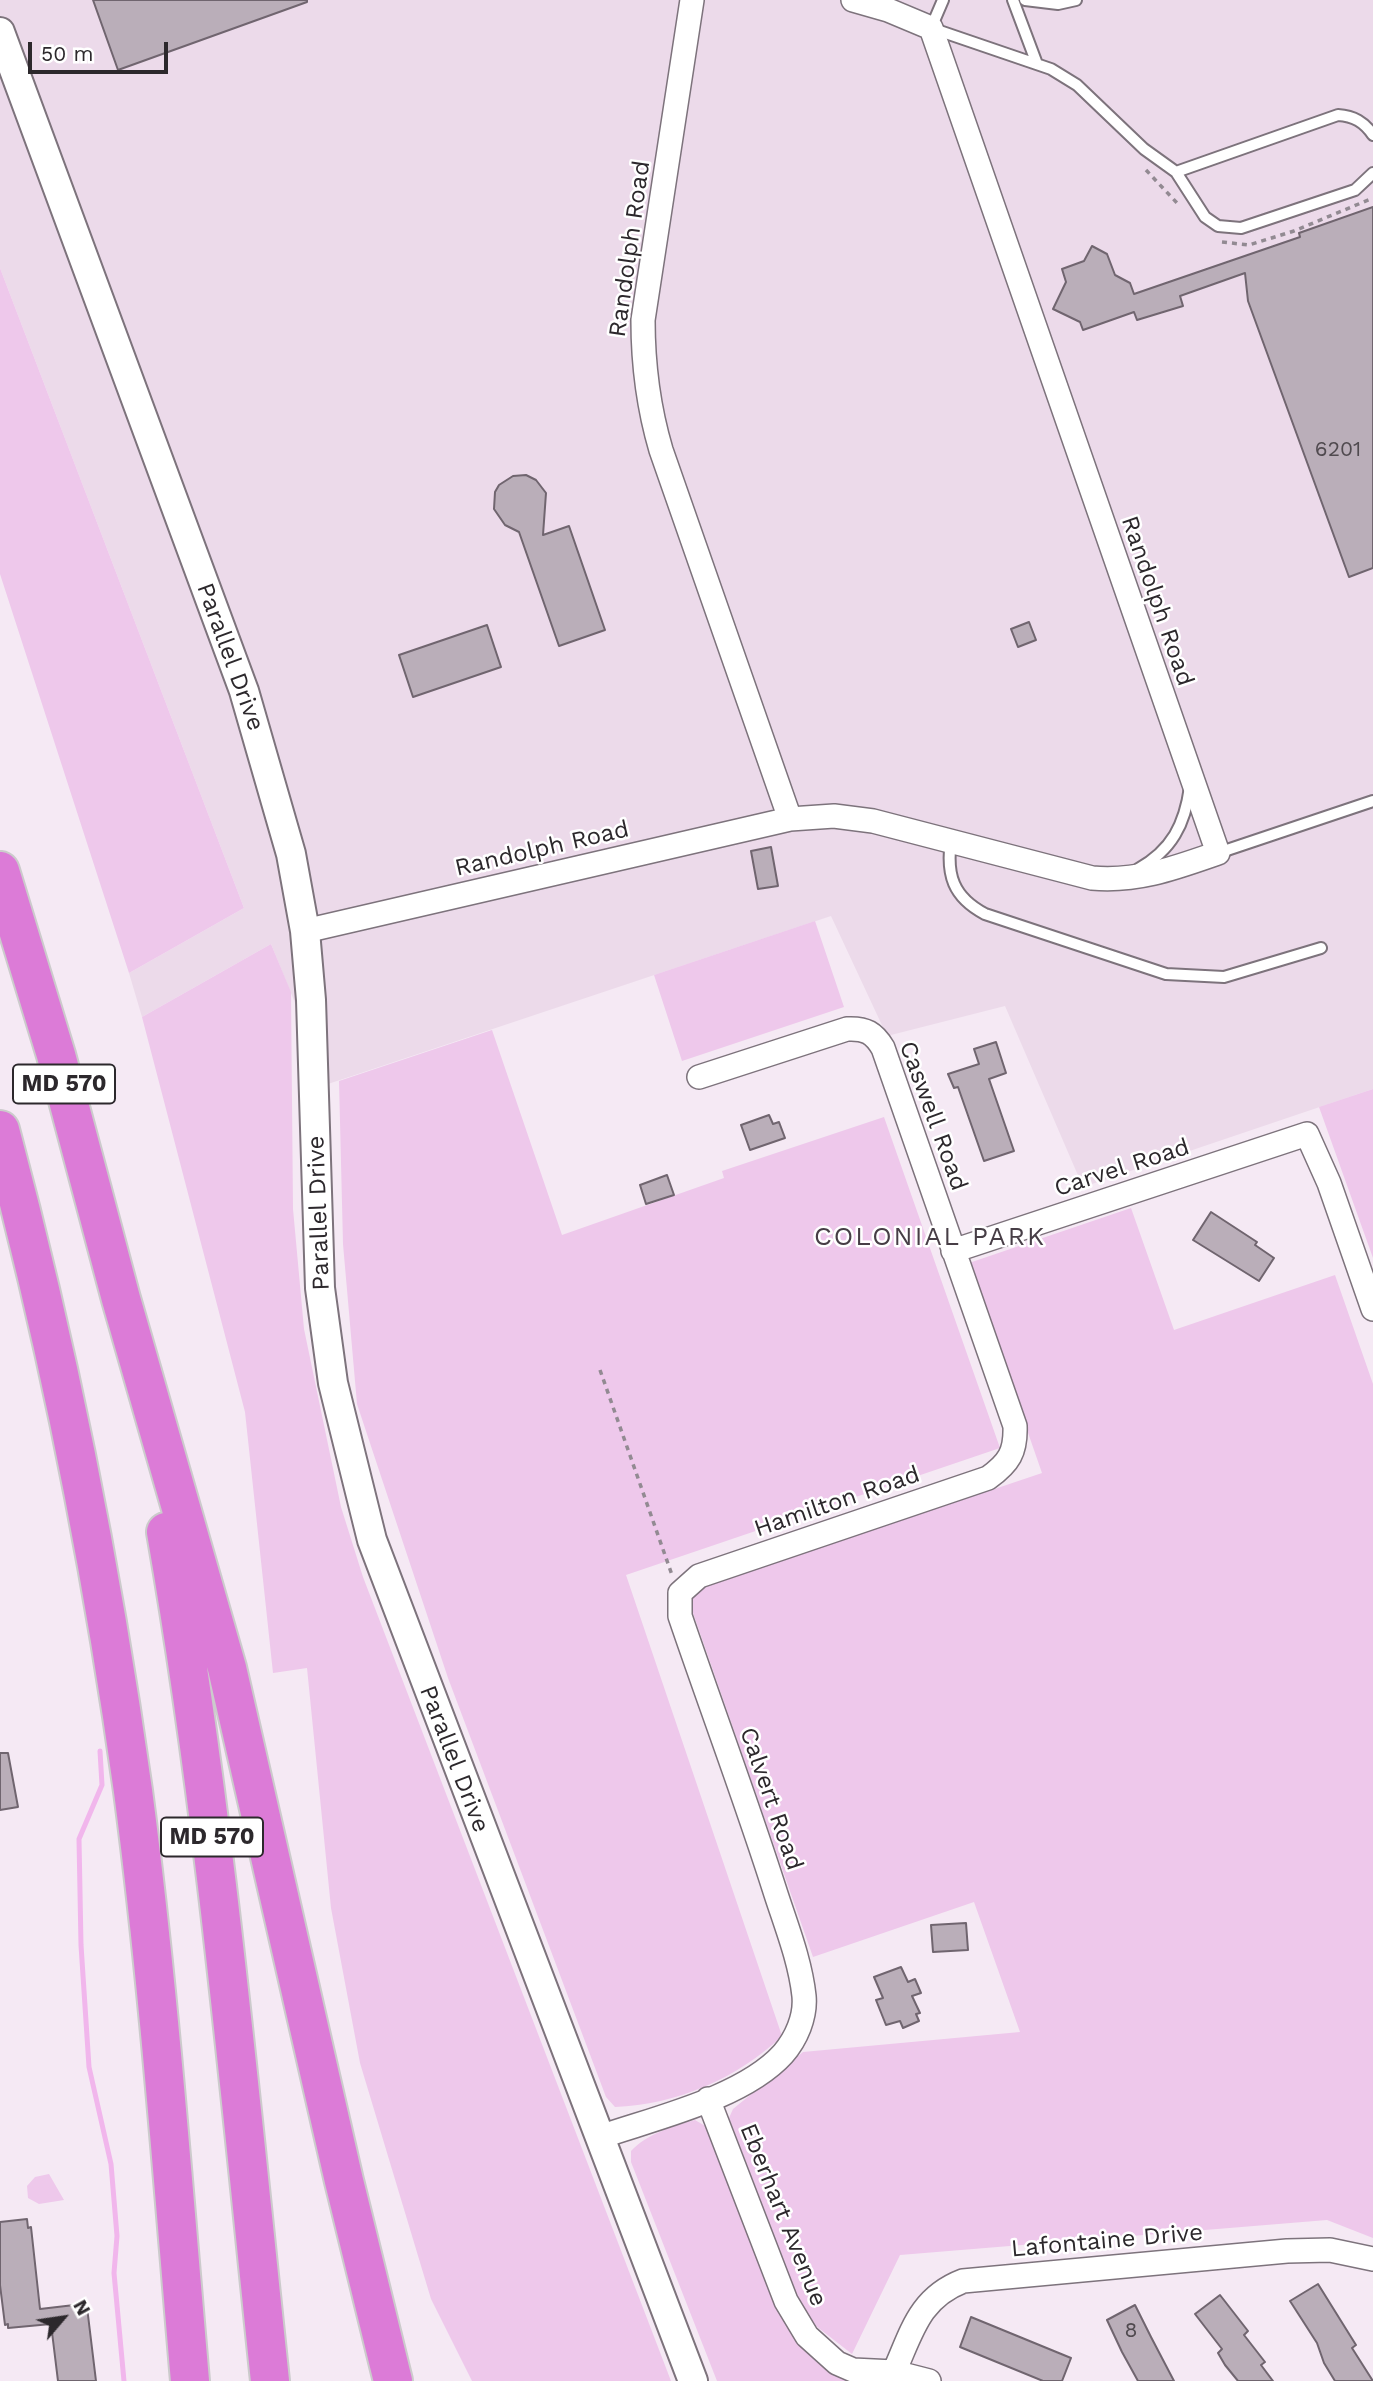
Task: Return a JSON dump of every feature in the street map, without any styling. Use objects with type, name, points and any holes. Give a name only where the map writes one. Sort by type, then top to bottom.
[{"type":"highway","name":"MD 570","points":[[0,871],[56,1055],[121,1298],[173,1572],[209,1814],[270,2381]]},
{"type":"highway","name":"MD 570","points":[[0,1130],[48,1323],[94,1552],[131,1778],[152,1964],[190,2381]]},
{"type":"highway","points":[[121,1298],[227,1668],[344,2181],[393,2381]]},
{"type":"highway","points":[[344,2181],[383,2381]]},
{"type":"street","name":"Randolph Road","points":[[692,0],[643,320],[643,368],[649,410],[661,450],[790,818]]},
{"type":"street","points":[[853,0],[888,10],[931,28]]},
{"type":"street","name":"Randolph Road","points":[[305,931],[790,818],[834,816],[951,840],[1092,878],[1117,880],[1146,877],[1218,853],[931,28]]},
{"type":"street","name":"Parallel Drive","points":[[0,32],[243,691],[291,854],[305,931],[311,1000],[320,1288],[333,1383],[349,1457],[372,1540],[693,2381]]},
{"type":"street","name":"Caswell Road","points":[[699,1077],[847,1029],[870,1031],[883,1048],[1015,1426],[1016,1445],[1010,1460]]},
{"type":"street","name":"Carvel Road","points":[[953,1251],[1307,1134],[1329,1183],[1373,1309]]},
{"type":"street","name":"Hamilton Road","points":[[680,1593],[699,1576],[988,1478],[1010,1460]]},
{"type":"street","name":"Calvert Road","points":[[600,2137],[708,2099],[743,2083],[782,2055],[796,2037],[804,1998],[799,1970],[761,1848],[680,1616],[680,1593]]},
{"type":"street","name":"Eberhart Avenue","points":[[708,2099],[796,2321],[822,2352],[837,2362],[871,2373],[894,2372],[929,2381]]},
{"type":"street","name":"Lafontaine Drive","points":[[894,2372],[921,2313],[939,2293],[963,2281],[1287,2250],[1330,2250],[1373,2259]]},
{"type":"lane","points":[[943,0],[931,28],[1037,64],[1077,85],[1144,149],[1176,172],[1205,217],[1230,229],[1241,229],[1355,190],[1373,173]]},
{"type":"lane","points":[[1013,0],[1037,64]]},
{"type":"lane","points":[[1026,0],[1058,4],[1076,0]]},
{"type":"lane","points":[[1176,172],[1338,114],[1363,122],[1373,135]]},
{"type":"lane","points":[[1117,880],[1153,861],[1177,835],[1186,816],[1191,779]]},
{"type":"lane","points":[[1218,853],[1373,801]]},
{"type":"lane","points":[[951,840],[950,878],[968,905],[985,914],[1166,974],[1224,977],[1321,948]]},
{"type":"path","points":[[1294,231],[1332,219],[1373,198]]},
{"type":"path","points":[[600,1370],[680,1593]]},
{"type":"shaded area","points":[[0,0],[1373,0],[1373,1089],[1083,1187],[1005,1006],[887,1036],[831,916],[328,1084],[271,944],[142,1017],[129,973],[244,908],[0,268]]},
{"type":"shaded area","points":[[0,268],[244,908],[129,973],[0,574]]},
{"type":"shaded area","points":[[815,921],[844,1007],[682,1061],[654,975]]},
{"type":"shaded area","points":[[271,944],[291,992],[293,1209],[304,1329],[341,1507],[363,1577],[671,2381],[472,2381],[431,2299],[360,2063],[331,1908],[307,1668],[273,1673],[245,1412],[142,1017]]},
{"type":"shaded area","points":[[492,1030],[562,1235],[724,1178],[722,1171],[884,1117],[1000,1448],[626,1575],[782,2036],[746,2065],[726,2076],[683,2095],[638,2105],[615,2107],[606,2097],[448,1678],[357,1404],[343,1244],[339,1081]]},
{"type":"shaded area","points":[[1373,1089],[1373,1258],[1319,1107]]},
{"type":"shaded area","points":[[1131,1208],[1174,1330],[1335,1275],[1373,1384],[1373,2238],[1327,2220],[900,2255],[852,2354],[816,2326],[798,2298],[729,2118],[733,2109],[803,2052],[1020,2032],[974,1902],[813,1957],[686,1593],[1042,1473],[969,1263]]},
{"type":"shaded area","points":[[695,2120],[707,2127],[782,2316],[862,2381],[717,2381],[631,2162],[631,2151],[652,2135]]},
{"type":"shaded area","points":[[49,2174],[64,2200],[39,2204],[28,2198],[27,2186],[35,2177]]},
{"type":"building","points":[[93,0],[307,0],[307,2],[118,70]]},
{"type":"building","points":[[1373,207],[1373,568],[1349,577],[1248,301],[1245,273],[1180,296],[1183,306],[1137,320],[1134,312],[1083,330],[1080,322],[1053,309],[1066,282],[1062,269],[1084,261],[1092,246],[1107,254],[1115,275],[1130,283],[1134,294],[1300,237],[1299,233]]},
{"type":"building","points":[[526,475],[536,480],[546,493],[543,535],[569,526],[605,630],[559,646],[519,532],[505,525],[494,509],[495,492],[499,485],[513,476]]},
{"type":"building","points":[[1029,622],[1036,640],[1018,647],[1011,629]]},
{"type":"building","points":[[487,625],[501,667],[413,697],[399,655]]},
{"type":"building","points":[[771,847],[778,886],[758,889],[751,851]]},
{"type":"building","points":[[996,1042],[1006,1073],[989,1079],[1014,1151],[984,1161],[958,1087],[954,1088],[948,1074],[979,1064],[974,1049]]},
{"type":"building","points":[[769,1115],[773,1124],[779,1122],[785,1138],[750,1150],[741,1125]]},
{"type":"building","points":[[667,1175],[674,1195],[646,1204],[640,1185]]},
{"type":"building","points":[[1211,1212],[1257,1242],[1255,1245],[1274,1258],[1259,1281],[1193,1240]]},
{"type":"building","points":[[0,1753],[8,1753],[18,1807],[0,1810]]},
{"type":"building","points":[[966,1923],[968,1950],[933,1952],[931,1925]]},
{"type":"building","points":[[901,1967],[908,1982],[915,1979],[921,1993],[912,1996],[920,2013],[916,2014],[919,2021],[903,2028],[900,2021],[886,2025],[876,2000],[883,1998],[874,1977]]},
{"type":"building","points":[[27,2219],[28,2228],[31,2227],[40,2309],[83,2304],[84,2308],[87,2307],[96,2381],[58,2381],[51,2324],[8,2328],[8,2324],[5,2325],[0,2285],[0,2222]]},
{"type":"building","points":[[1318,2284],[1356,2345],[1352,2348],[1373,2381],[1335,2381],[1324,2363],[1317,2343],[1290,2301]]},
{"type":"building","points":[[1220,2295],[1248,2331],[1244,2335],[1265,2362],[1261,2365],[1273,2381],[1238,2381],[1225,2365],[1218,2353],[1222,2349],[1195,2314]]},
{"type":"building","points":[[1135,2305],[1174,2381],[1138,2381],[1122,2352],[1107,2320]]},
{"type":"building","points":[[971,2317],[1071,2358],[1062,2381],[1043,2381],[960,2347]]},
{"type":"waterway","points":[[100,1751],[102,1785],[79,1839],[81,1945],[89,2067],[111,2164],[117,2236],[114,2273],[124,2381]]},
{"type":"district","name":"COLONIAL PARK","points":[[930,1237]]}]
